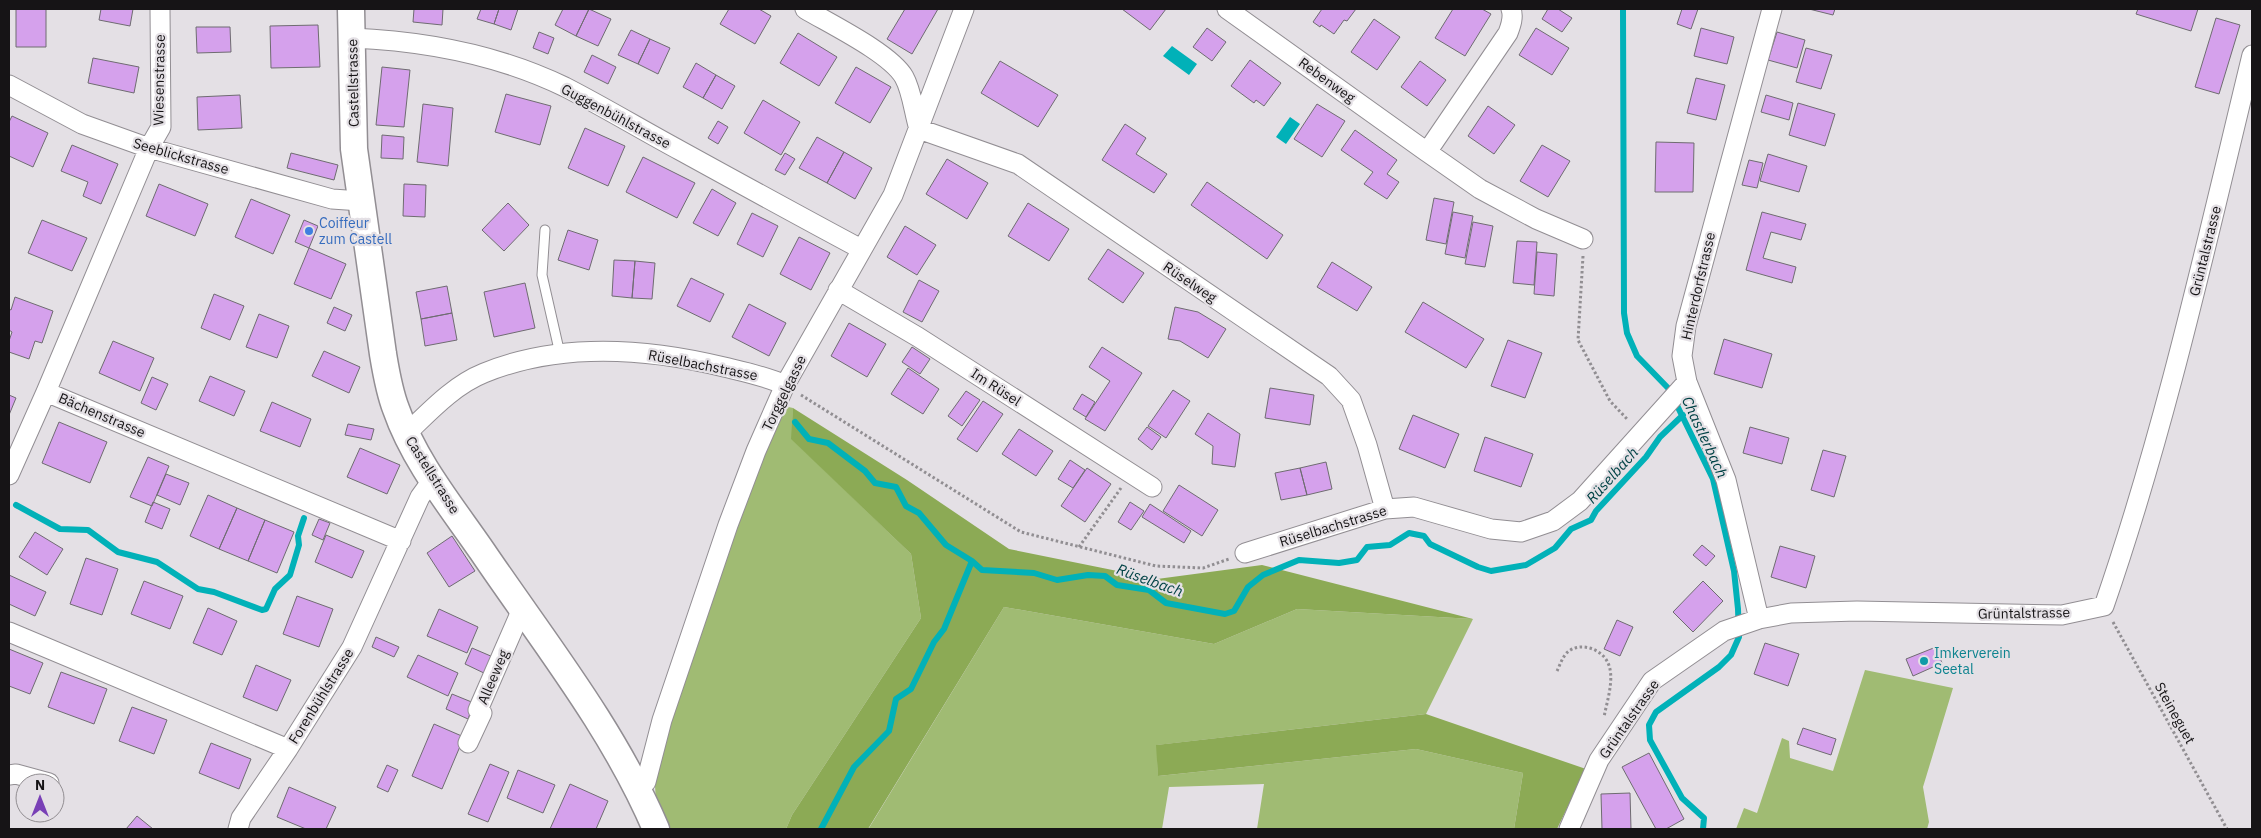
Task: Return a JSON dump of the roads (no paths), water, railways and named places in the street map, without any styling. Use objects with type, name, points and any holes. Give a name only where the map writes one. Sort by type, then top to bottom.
[{"type":"street","name":"Wiesenstrasse","points":[[149,148],[161,127],[160,9]]},
{"type":"street","name":"Castellstrasse","points":[[352,9],[353,128],[361,201],[389,387],[396,410],[433,479],[581,694],[638,790],[656,829]]},
{"type":"street","points":[[805,9],[880,54],[896,66],[904,78],[919,129]]},
{"type":"street","name":"Torggelgasse","points":[[638,790],[646,782],[662,720],[728,525],[756,451],[785,385],[893,195],[964,9]]},
{"type":"street","name":"Rebenweg","points":[[1227,9],[1480,189],[1536,219],[1583,239]]},
{"type":"street","points":[[1427,152],[1508,33],[1512,23],[1513,14],[1511,9]]},
{"type":"street","name":"Hinterdorfstrasse","points":[[1756,620],[1726,480],[1678,392],[1686,326],[1772,9]]},
{"type":"street","name":"Guggenbühlstrasse","points":[[352,38],[381,39],[472,54],[511,66],[564,87],[861,249]]},
{"type":"street","name":"Grüntalstrasse","points":[[1569,829],[1599,760],[1652,681],[1724,631],[1756,620],[1791,613],[1857,611],[2062,615],[2104,606],[2122,554],[2160,421],[2194,293],[2252,55]]},
{"type":"street","name":"Seeblickstrasse","points":[[9,85],[82,124],[149,148],[332,199],[361,201]]},
{"type":"street","name":"Rüselweg","points":[[919,129],[1018,164],[1329,376],[1350,400],[1367,446],[1385,509]]},
{"type":"street","name":"Bächenstrasse","points":[[149,148],[46,392],[401,541]]},
{"type":"street","name":"Im Rüsel","points":[[838,290],[918,337],[1152,487]]},
{"type":"street","name":"Rüselbachstrasse","points":[[407,433],[444,398],[483,373],[522,361],[560,354],[611,350],[657,354],[696,360],[756,374],[785,385]]},
{"type":"street","points":[[9,476],[46,392]]},
{"type":"street","name":"Rüselbachstrasse","points":[[1245,553],[1385,509],[1414,507],[1491,530],[1521,532],[1552,521],[1580,501],[1678,392]]},
{"type":"street","name":"Forenbühlstrasse","points":[[9,632],[288,749],[352,648],[420,497],[433,479]]},
{"type":"street","name":"Alleeweg","points":[[468,743],[482,713],[478,710],[522,609]]},
{"type":"street","points":[[238,829],[241,818],[288,749]]},
{"type":"lane","points":[[544,230],[542,275],[560,354]]},
{"type":"water","points":[[1172,46],[1197,64],[1189,75],[1163,56]]},
{"type":"water","points":[[1290,117],[1300,124],[1286,144],[1276,137]]},
{"type":"waterway","name":"Chastlerbach","points":[[1623,9],[1624,313],[1627,333],[1637,356],[1669,389],[1713,479],[1734,571],[1738,609],[1739,637],[1731,655],[1719,667],[1656,712],[1649,725],[1650,740],[1682,798],[1704,818],[1703,829]]},
{"type":"waterway","name":"Rüselbach","points":[[821,829],[854,767],[889,731],[896,699],[911,689],[934,642],[944,629],[972,561],[982,570],[1034,573],[1057,580],[1088,575],[1105,576],[1117,585],[1149,590],[1166,603],[1225,614],[1234,611],[1248,587],[1263,575],[1299,560],[1339,563],[1357,560],[1367,547],[1390,545],[1409,533],[1424,536],[1430,544],[1478,567],[1491,571],[1526,565],[1555,548],[1571,529],[1591,520],[1596,511],[1646,457],[1660,437],[1683,415]]},
{"type":"waterway","points":[[795,422],[809,439],[828,443],[865,471],[875,483],[896,487],[906,506],[919,513],[946,545],[972,561]]},
{"type":"waterway","points":[[16,505],[60,529],[88,530],[118,552],[157,562],[198,589],[214,592],[262,610],[266,609],[275,589],[290,575],[299,545],[298,536],[304,518]]},
{"type":"place","name":"Coiffeur zum Castell","points":[[309,231]]},
{"type":"place","name":"Imkerverein Seetal","points":[[1924,661]]}]
